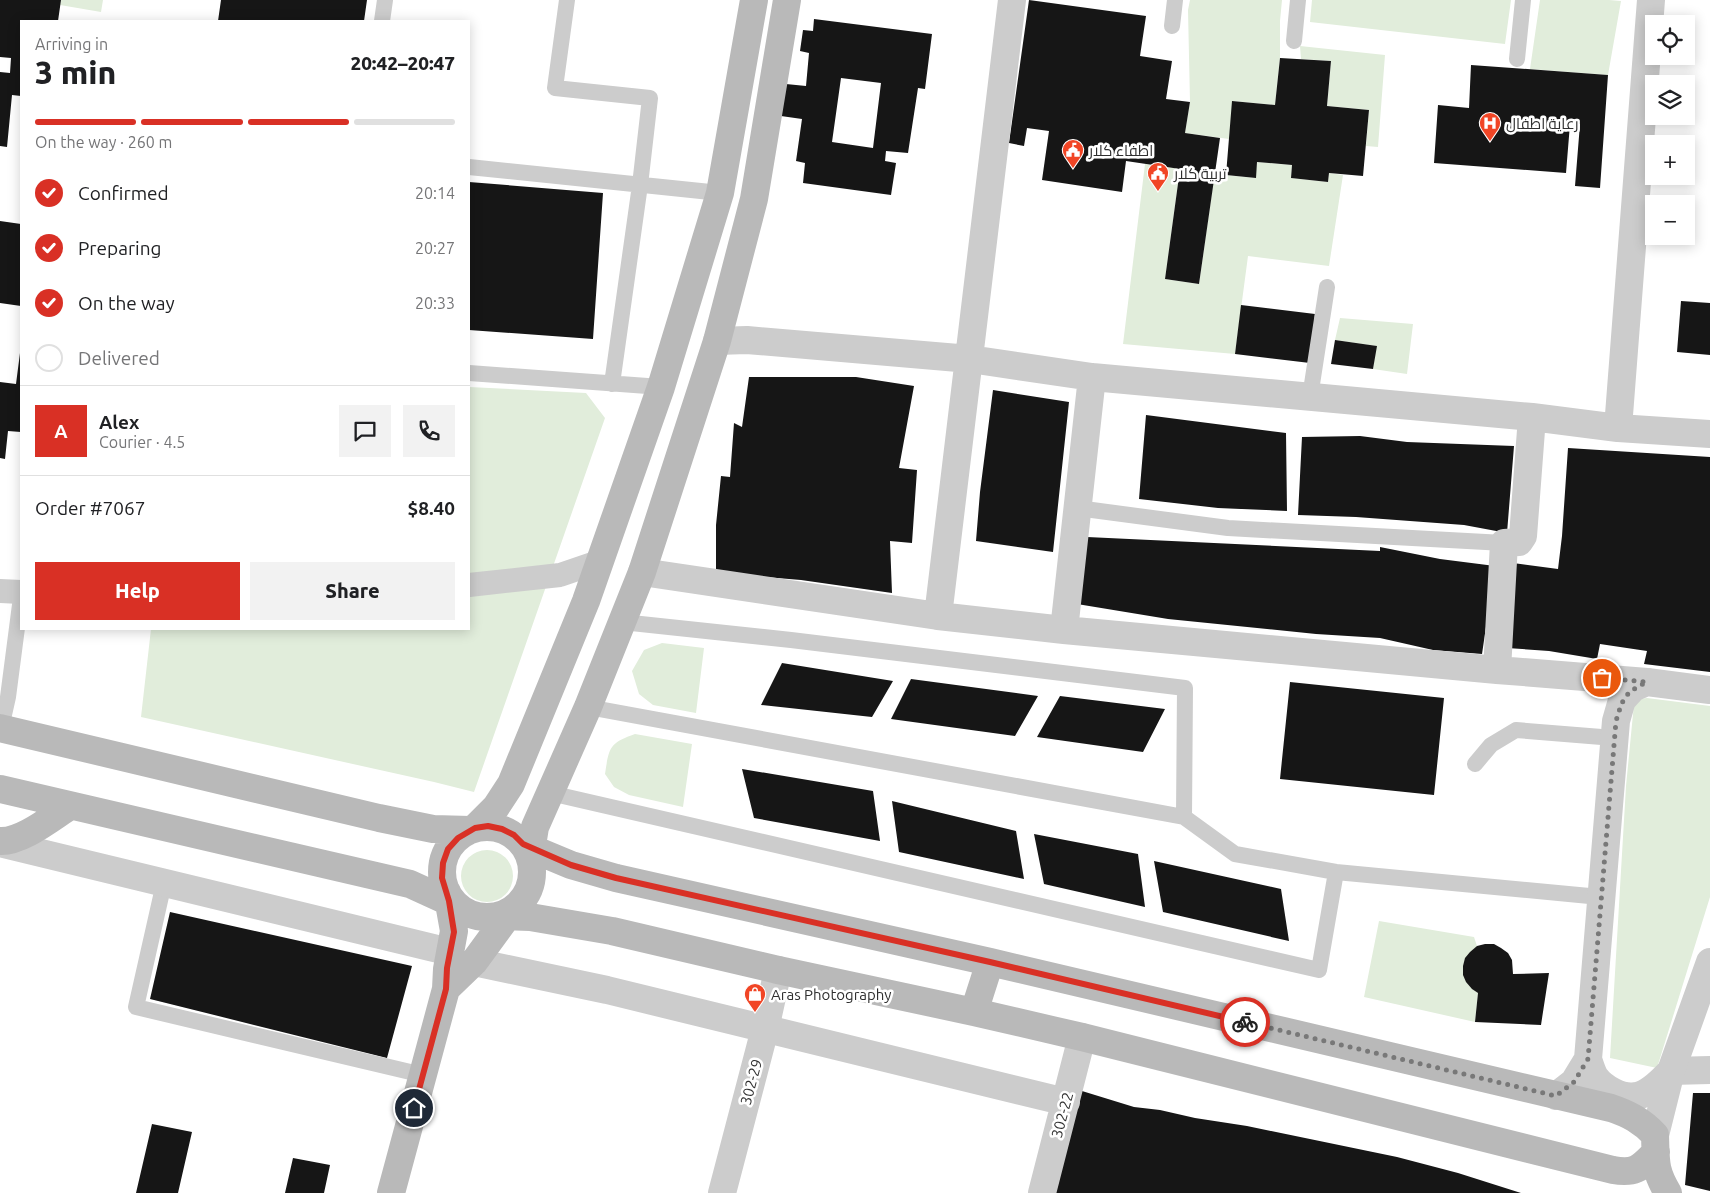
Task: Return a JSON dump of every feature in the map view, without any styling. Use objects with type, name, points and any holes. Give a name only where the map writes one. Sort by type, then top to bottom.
[{"type":"main road","points":[[462,957],[454,932],[451,899],[442,878],[443,863],[448,849],[458,838],[472,829],[496,806],[511,784],[601,561],[660,387],[720,193],[754,0]]},
{"type":"main road","points":[[391,1193],[446,989],[447,968],[462,957],[523,900],[530,887],[533,872],[529,850],[535,827],[588,707],[642,572],[717,341],[754,199],[787,0]]},
{"type":"main road","points":[[1,728],[378,818],[433,829],[472,829],[488,826],[502,829],[514,835],[529,850],[616,878],[990,962],[1628,1114],[1643,1123],[1655,1144],[1656,1168],[1660,1181],[1668,1193]]},
{"type":"main road","points":[[0,789],[410,884],[451,899],[468,913],[483,917],[506,914],[612,931],[778,970],[974,1012],[1082,1037],[1613,1170],[1626,1172],[1640,1169],[1655,1144]]},
{"type":"main road","points":[[0,842],[7,842],[24,835],[70,806]]},
{"type":"main road","points":[[974,1012],[990,962]]},
{"type":"street","points":[[938,616],[1012,0]]},
{"type":"street","points":[[1618,428],[1651,0]]},
{"type":"street","points":[[717,341],[747,340],[970,359],[1092,377],[1532,417],[1618,428],[1710,434]]},
{"type":"street","points":[[1064,630],[1092,377]]},
{"type":"street","points":[[1497,670],[1504,543],[1519,542],[1523,536],[1532,417]]},
{"type":"street","points":[[470,585],[560,575],[601,561]]},
{"type":"street","points":[[642,572],[938,616],[1064,630],[1647,682],[1710,690]]},
{"type":"street","points":[[0,591],[20,592]]},
{"type":"street","points":[[1647,682],[1633,688],[1622,700],[1616,721],[1588,1059],[1594,1077],[1605,1086],[1619,1094],[1636,1096],[1661,1082],[1671,1071],[1710,1070]]},
{"type":"street","points":[[0,842],[462,957],[607,990],[1066,1102]]},
{"type":"street","points":[[1655,1144],[1671,1071],[1710,962]]},
{"type":"street","name":"302-29","points":[[722,1193],[765,1029],[778,970]]},
{"type":"street","name":"302-22","points":[[1042,1193],[1082,1037]]},
{"type":"street","points":[[1556,1096],[1574,1082],[1588,1059]]},
{"type":"lane","points":[[382,20],[385,0]]},
{"type":"lane","points":[[566,0],[555,88],[650,98],[640,185],[612,384]]},
{"type":"lane","points":[[1172,26],[1175,0]]},
{"type":"lane","points":[[1294,41],[1298,0]]},
{"type":"lane","points":[[1517,58],[1523,0]]},
{"type":"lane","points":[[470,167],[720,193]]},
{"type":"lane","points":[[1310,397],[1327,287]]},
{"type":"lane","points":[[470,373],[660,387]]},
{"type":"lane","points":[[1077,508],[1228,528],[1504,543]]},
{"type":"lane","points":[[1,728],[8,697],[20,605]]},
{"type":"lane","points":[[622,622],[801,641],[1185,688],[1184,818]]},
{"type":"lane","points":[[588,707],[1184,818],[1235,854],[1336,872],[1600,896]]},
{"type":"lane","points":[[1475,764],[1491,745],[1516,730],[1614,738]]},
{"type":"lane","points":[[550,793],[1320,970],[1336,872]]},
{"type":"lane","points":[[164,883],[136,1007],[423,1074]]},
{"type":"green space","points":[[61,0],[103,0],[101,12],[60,5]]},
{"type":"green space","points":[[1190,0],[1282,0],[1280,58],[1275,105],[1233,101],[1229,139],[1185,133],[1190,102],[1188,10]]},
{"type":"green space","points":[[1312,0],[1511,0],[1505,44],[1310,22]]},
{"type":"green space","points":[[1540,0],[1621,1],[1608,75],[1530,69]]},
{"type":"green space","points":[[1300,46],[1385,55],[1378,147],[1366,146],[1369,110],[1327,106],[1331,61],[1301,59]]},
{"type":"green space","points":[[1257,162],[1292,165],[1291,178],[1328,182],[1329,173],[1343,175],[1329,266],[1248,256],[1235,354],[1123,344],[1145,164],[1180,169],[1165,279],[1199,284],[1215,171],[1226,173],[1226,175],[1255,178]]},
{"type":"green space","points":[[1340,318],[1413,324],[1407,374],[1373,369],[1376,346],[1335,340]]},
{"type":"green space","points":[[470,387],[586,393],[605,418],[474,792],[141,717],[151,630],[470,630]]},
{"type":"green space","points":[[662,643],[704,648],[696,713],[653,705],[639,694],[632,671],[644,650]]},
{"type":"green space","points":[[1647,698],[1710,706],[1710,897],[1657,1068],[1610,1058],[1626,786],[1634,704],[1639,699]]},
{"type":"green space","points":[[635,734],[692,744],[683,807],[629,795],[614,787],[605,774],[609,752],[615,744]]},
{"type":"green space","points":[[487,850],[501,854],[509,862],[513,876],[509,890],[501,898],[487,902],[473,898],[465,890],[461,876],[465,862],[473,854]]},
{"type":"green space","points":[[1379,921],[1474,937],[1477,946],[1467,957],[1464,976],[1478,993],[1475,1022],[1364,997]]},
{"type":"building","points":[[0,0],[61,0],[58,20],[20,20],[20,96],[12,95],[7,147],[0,146],[0,72],[10,73],[11,58],[0,57]]},
{"type":"building","points":[[221,0],[367,0],[364,20],[218,20]]},
{"type":"building","points":[[1029,0],[1146,16],[1140,56],[1172,61],[1166,99],[1190,102],[1185,133],[1220,138],[1199,284],[1165,279],[1180,169],[1126,161],[1122,192],[1042,180],[1049,131],[1027,128],[1024,146],[1009,143]]},
{"type":"building","points":[[814,19],[932,34],[925,89],[918,88],[908,153],[886,151],[885,161],[896,163],[891,195],[803,183],[805,163],[796,161],[802,119],[781,116],[786,84],[806,86],[809,53],[800,51],[803,30],[813,31]],"holes":[[[841,78],[881,83],[873,148],[832,142]]]},
{"type":"building","points":[[1280,58],[1331,61],[1327,106],[1369,110],[1363,176],[1329,173],[1328,182],[1291,178],[1292,165],[1257,162],[1256,178],[1226,175],[1232,101],[1275,105]]},
{"type":"building","points":[[1471,65],[1608,75],[1600,188],[1575,186],[1580,124],[1570,124],[1566,173],[1434,163],[1438,105],[1469,108]]},
{"type":"building","points":[[470,182],[603,193],[593,339],[470,330]]},
{"type":"building","points":[[0,221],[20,224],[20,306],[0,303]]},
{"type":"building","points":[[1681,301],[1710,303],[1710,355],[1677,352]]},
{"type":"building","points":[[1241,305],[1315,314],[1310,363],[1235,354]]},
{"type":"building","points":[[1335,340],[1377,346],[1373,369],[1331,364]]},
{"type":"building","points":[[20,353],[20,432],[8,431],[5,459],[0,458],[0,382],[16,384]]},
{"type":"building","points":[[749,377],[856,377],[914,386],[899,468],[917,470],[912,543],[890,541],[892,593],[801,580],[716,573],[716,525],[721,476],[730,477],[734,423],[742,427]]},
{"type":"building","points":[[993,390],[1069,402],[1053,552],[976,541],[980,492]]},
{"type":"building","points":[[1146,415],[1286,433],[1287,511],[1218,508],[1139,499]]},
{"type":"building","points":[[1360,436],[1407,442],[1514,446],[1507,533],[1464,525],[1298,515],[1302,437]]},
{"type":"building","points":[[1568,448],[1710,457],[1710,672],[1644,664],[1647,651],[1600,644],[1597,659],[1549,651],[1507,648],[1513,563],[1558,569]]},
{"type":"building","points":[[1087,537],[1380,551],[1380,547],[1440,559],[1495,566],[1482,654],[1433,650],[1380,638],[1316,634],[1168,619],[1077,604]]},
{"type":"building","points":[[782,663],[893,681],[872,717],[761,705]]},
{"type":"building","points":[[911,679],[1038,696],[1015,736],[891,719]]},
{"type":"building","points":[[1290,682],[1444,698],[1434,795],[1280,779]]},
{"type":"building","points":[[1060,696],[1165,709],[1143,752],[1037,737]]},
{"type":"building","points":[[742,769],[873,791],[880,841],[754,818]]},
{"type":"building","points":[[892,801],[1016,831],[1024,879],[899,852]]},
{"type":"building","points":[[1034,834],[1138,854],[1145,907],[1044,884]]},
{"type":"building","points":[[1154,861],[1281,889],[1289,941],[1163,912]]},
{"type":"building","points":[[170,912],[412,966],[387,1058],[150,999]]},
{"type":"building","points":[[1494,944],[1508,953],[1512,960],[1513,974],[1549,973],[1541,1025],[1475,1022],[1478,993],[1466,982],[1463,975],[1463,966],[1465,958],[1470,952],[1477,946]]},
{"type":"building","points":[[1082,1091],[1134,1107],[1247,1126],[1397,1157],[1458,1173],[1521,1193],[1055,1193]]},
{"type":"building","points":[[1693,1093],[1710,1093],[1710,1191],[1685,1185]]},
{"type":"building","points":[[152,1124],[192,1132],[178,1193],[136,1193]]},
{"type":"building","points":[[293,1158],[330,1165],[324,1193],[285,1193]]},
{"type":"way so far","points":[[1245,1022],[1556,1096],[1574,1082],[1588,1059],[1616,721],[1622,700],[1633,688],[1647,682],[1602,678]]},
{"type":"place","name":"رعاية اطفال","points":[[1490,142]]},
{"type":"place","name":"اطفاء كلار","points":[[1073,169]]},
{"type":"place","name":"تربية كلار","points":[[1158,192]]},
{"type":"place","name":"Aras Photography","points":[[755,1013]]},
{"type":"route","points":[[414,1108],[446,989],[447,968],[454,932],[449,901],[442,878],[443,863],[448,849],[458,838],[475,828],[488,826],[502,829],[514,835],[523,844],[571,865],[616,878],[990,962],[1245,1022]]}]
